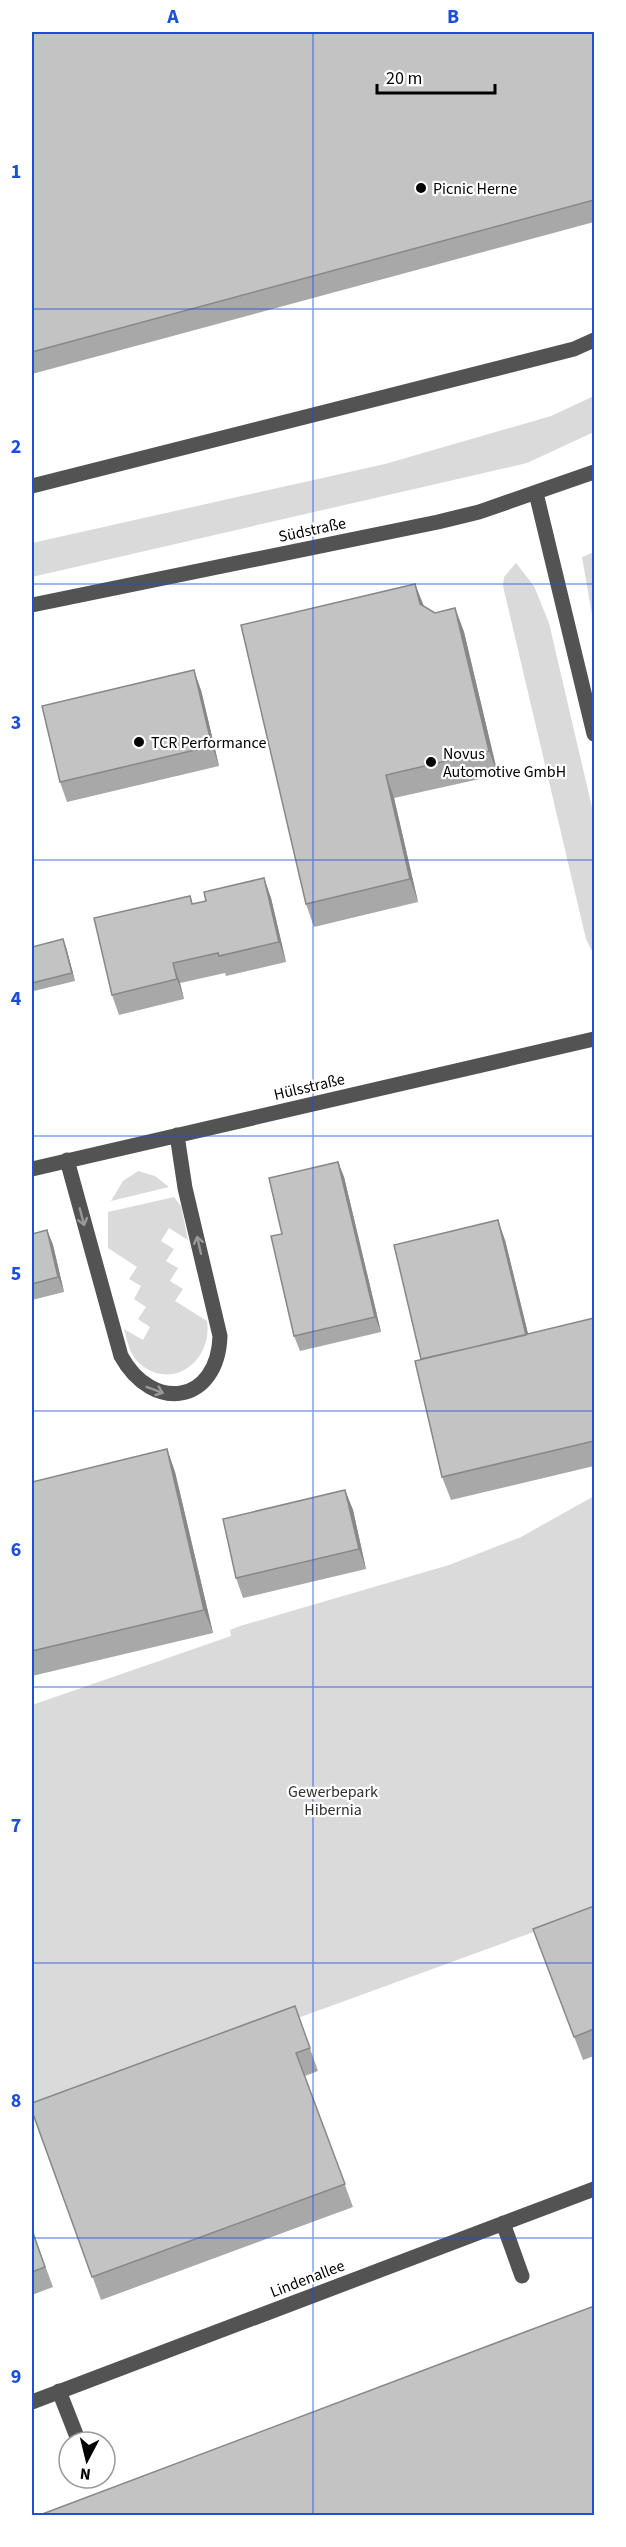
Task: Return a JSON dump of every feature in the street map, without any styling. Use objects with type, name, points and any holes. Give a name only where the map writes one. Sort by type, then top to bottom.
[{"type":"street","points":[[32,486],[574,349],[594,340]]},
{"type":"street","name":"Südstraße","points":[[32,605],[438,522],[479,512],[594,472]]},
{"type":"street","points":[[536,493],[594,734]]},
{"type":"street","name":"Hülsstraße","points":[[32,1169],[594,1039]]},
{"type":"street","points":[[67,1160],[120,1356],[130,1373],[155,1392],[179,1393],[201,1383],[208,1375],[219,1356],[220,1336],[185,1188],[177,1135]]},
{"type":"street","name":"Lindenallee","points":[[32,2402],[594,2188]]},
{"type":"street","points":[[503,2223],[522,2276]]},
{"type":"street","points":[[59,2391],[74,2430]]},
{"type":"green space","points":[[594,396],[594,432],[527,463],[32,577],[32,543],[385,464],[551,416]]},
{"type":"green space","points":[[594,552],[594,626],[582,557]]},
{"type":"green space","points":[[516,563],[534,586],[549,623],[594,816],[594,955],[586,939],[503,586],[504,577]]},
{"type":"green space","points":[[138,1171],[155,1176],[169,1187],[111,1201],[123,1181]]},
{"type":"green space","points":[[174,1197],[181,1206],[188,1240],[169,1228],[161,1241],[174,1249],[166,1261],[178,1268],[170,1281],[183,1289],[175,1301],[207,1321],[207,1336],[197,1360],[176,1373],[164,1374],[151,1371],[139,1363],[129,1347],[124,1329],[143,1340],[150,1327],[138,1319],[146,1307],[134,1299],[141,1286],[129,1279],[137,1267],[108,1248],[108,1212]]},
{"type":"green space","name":"Gewerbepark Hibernia","points":[[594,1496],[594,1910],[32,2115],[32,1705],[231,1636],[230,1630],[240,1626],[449,1565],[521,1537]]},
{"type":"building","points":[[32,32],[594,32],[594,200],[32,352]]},
{"type":"building","points":[[415,584],[420,604],[435,613],[455,608],[489,751],[386,775],[410,879],[306,904],[241,625]]},
{"type":"building","points":[[194,670],[212,746],[60,782],[42,706]]},
{"type":"building","points":[[264,878],[279,942],[219,956],[218,953],[173,963],[177,979],[112,995],[94,918],[190,896],[192,904],[206,901],[204,892]]},
{"type":"building","points":[[63,939],[72,973],[32,983],[32,947]]},
{"type":"building","points":[[338,1162],[375,1317],[294,1336],[271,1236],[282,1234],[269,1178]]},
{"type":"building","points":[[498,1220],[526,1335],[421,1359],[394,1245]]},
{"type":"building","points":[[47,1230],[58,1277],[32,1284],[32,1234]]},
{"type":"building","points":[[594,1318],[594,1441],[442,1477],[415,1361]]},
{"type":"building","points":[[167,1449],[204,1610],[32,1651],[32,1482]]},
{"type":"building","points":[[345,1490],[359,1549],[236,1578],[223,1519]]},
{"type":"building","points":[[594,1906],[594,2029],[574,2037],[533,1929]]},
{"type":"building","points":[[295,2006],[310,2048],[296,2053],[345,2184],[92,2277],[32,2111],[32,2103]]},
{"type":"building","points":[[32,2230],[45,2267],[32,2272]]},
{"type":"building","points":[[594,2306],[594,2516],[37,2516],[106,2490],[117,2490],[117,2486]]},
{"type":"place","name":"Picnic Herne","points":[[421,188]]},
{"type":"place","name":"TCR Performance","points":[[139,742]]},
{"type":"place","name":"Novus Automotive GmbH","points":[[431,762]]}]
